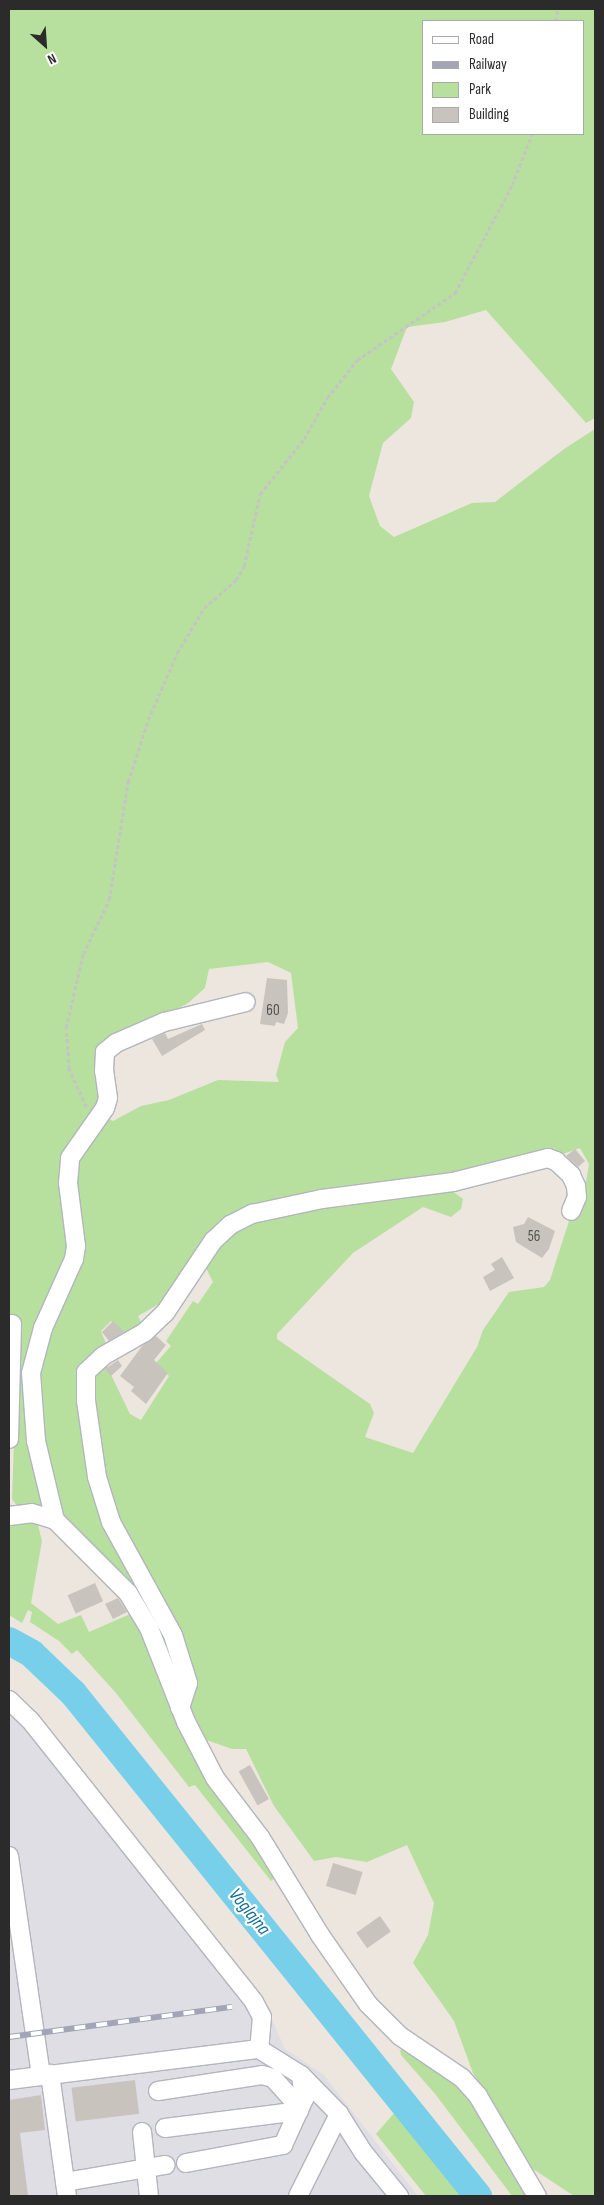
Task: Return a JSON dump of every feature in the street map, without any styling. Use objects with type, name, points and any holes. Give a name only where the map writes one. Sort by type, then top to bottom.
[{"type":"street","points":[[246,1002],[164,1022],[116,1043],[106,1052],[104,1072],[108,1098],[106,1108],[70,1158],[68,1183],[76,1246],[74,1259],[43,1328],[30,1373],[36,1441],[55,1520],[132,1600],[149,1628],[180,1708],[216,1778],[260,1837],[320,1935],[368,2004],[400,2036],[462,2078],[478,2096],[538,2196]]},
{"type":"street","points":[[180,1708],[188,1682],[173,1635],[111,1522],[97,1478],[86,1401],[86,1372],[103,1356],[145,1332],[166,1314],[213,1241],[230,1225],[252,1214],[322,1199],[453,1182],[548,1158],[556,1161],[571,1175],[576,1186],[577,1197],[570,1211]]},
{"type":"street","points":[[9,1439],[12,1324]]},
{"type":"street","points":[[9,1516],[32,1514],[55,1520]]},
{"type":"street","points":[[12,1706],[254,2002],[262,2017],[259,2049]]},
{"type":"street","points":[[9,1856],[66,2189],[146,2168],[166,2165]]},
{"type":"street","points":[[9,2080],[259,2049],[301,2076],[339,2114],[363,2152],[399,2196]]},
{"type":"street","points":[[158,2091],[262,2075],[273,2078],[292,2099],[301,2105]]},
{"type":"street","points":[[186,2163],[283,2145],[301,2105],[301,2076]]},
{"type":"street","points":[[165,2128],[301,2105]]},
{"type":"street","points":[[298,2196],[339,2114]]},
{"type":"street","points":[[142,2132],[149,2196]]},
{"type":"path","points":[[87,1133],[86,1104],[69,1069],[66,1028],[83,954],[109,900],[128,782],[148,720],[177,653],[204,608],[240,573],[260,494],[304,439],[327,398],[357,360],[455,293],[512,185],[532,135]]},
{"type":"shaded area","points":[[9,1689],[38,1716],[262,1997],[285,2049],[324,2075],[418,2196],[9,2196]]},
{"type":"green space","points":[[9,9],[595,9],[595,418],[586,423],[486,310],[445,322],[407,327],[391,369],[414,402],[411,418],[383,443],[369,496],[380,526],[394,537],[472,503],[495,502],[564,449],[595,429],[595,2196],[574,2196],[530,2167],[473,2073],[454,2021],[413,1963],[428,1935],[434,1903],[407,1845],[367,1862],[336,1857],[314,1861],[274,1806],[246,1749],[232,1749],[198,1737],[189,1717],[192,1684],[176,1634],[157,1593],[113,1520],[97,1464],[89,1403],[89,1374],[104,1360],[130,1414],[141,1420],[169,1376],[156,1363],[171,1346],[166,1341],[193,1301],[198,1304],[213,1282],[203,1262],[232,1227],[253,1217],[311,1204],[447,1187],[463,1199],[461,1209],[451,1217],[423,1207],[353,1253],[277,1334],[277,1339],[370,1404],[374,1413],[365,1437],[413,1453],[477,1347],[483,1330],[509,1292],[544,1287],[550,1280],[569,1221],[583,1200],[589,1164],[580,1148],[560,1155],[554,1148],[541,1156],[453,1179],[322,1195],[252,1210],[230,1221],[216,1232],[164,1308],[159,1304],[138,1316],[144,1328],[126,1335],[111,1321],[101,1331],[106,1344],[83,1370],[81,1400],[93,1480],[114,1540],[152,1597],[171,1635],[185,1678],[184,1682],[177,1683],[133,1589],[55,1509],[41,1462],[32,1389],[41,1342],[79,1257],[71,1175],[84,1141],[104,1116],[113,1121],[141,1106],[169,1100],[218,1080],[279,1082],[276,1075],[285,1042],[298,1028],[291,973],[268,962],[209,969],[205,988],[188,1003],[104,1049],[99,1060],[105,1093],[103,1104],[65,1161],[72,1256],[43,1321],[26,1378],[27,1416],[45,1509],[41,1512],[20,1510],[12,1499],[18,1322],[9,1321]]},
{"type":"green space","points":[[37,1521],[42,1541],[31,1603],[58,1624],[81,1615],[89,1632],[137,1611],[170,1688],[280,1874],[271,1881],[195,1785],[189,1787],[116,1693],[77,1650],[72,1654],[59,1641],[30,1622],[32,1612],[28,1610],[22,1623],[9,1615],[9,1522]]},
{"type":"green space","points":[[406,2048],[457,2082],[476,2102],[531,2196],[512,2196],[436,2095],[401,2055],[400,2050]]},
{"type":"green space","points":[[395,2112],[464,2196],[426,2196],[376,2134]]},
{"type":"building","points":[[267,978],[287,980],[288,1013],[284,1024],[276,1022],[275,1026],[260,1024]]},
{"type":"building","points":[[202,1024],[205,1030],[162,1056],[152,1039],[165,1033],[168,1039]]},
{"type":"building","points":[[575,1149],[585,1161],[578,1167],[566,1156]]},
{"type":"building","points":[[528,1217],[555,1231],[549,1249],[542,1258],[516,1242],[513,1227],[524,1224]]},
{"type":"building","points":[[502,1257],[514,1278],[490,1291],[483,1277],[495,1270],[491,1264]]},
{"type":"building","points":[[113,1321],[124,1332],[109,1341],[102,1332]]},
{"type":"building","points":[[156,1336],[166,1345],[154,1360],[168,1373],[146,1404],[131,1391],[134,1387],[120,1376],[142,1346]]},
{"type":"building","points":[[118,1360],[122,1366],[111,1376],[105,1369]]},
{"type":"building","points":[[95,1583],[103,1601],[76,1613],[68,1595]]},
{"type":"building","points":[[118,1598],[127,1612],[113,1619],[105,1604]]},
{"type":"building","points":[[250,1765],[269,1799],[258,1805],[239,1771]]},
{"type":"building","points":[[333,1863],[363,1872],[356,1895],[326,1886]]},
{"type":"building","points":[[380,1916],[391,1932],[367,1948],[356,1933]]},
{"type":"building","points":[[135,2080],[139,2114],[76,2122],[71,2088]]},
{"type":"building","points":[[41,2095],[45,2130],[20,2133],[28,2196],[9,2196],[9,2100]]},
{"type":"waterway","name":"Voglajna","points":[[9,1641],[32,1654],[73,1693],[478,2196]]},
{"type":"railway","points":[[9,2037],[232,2007]]}]
